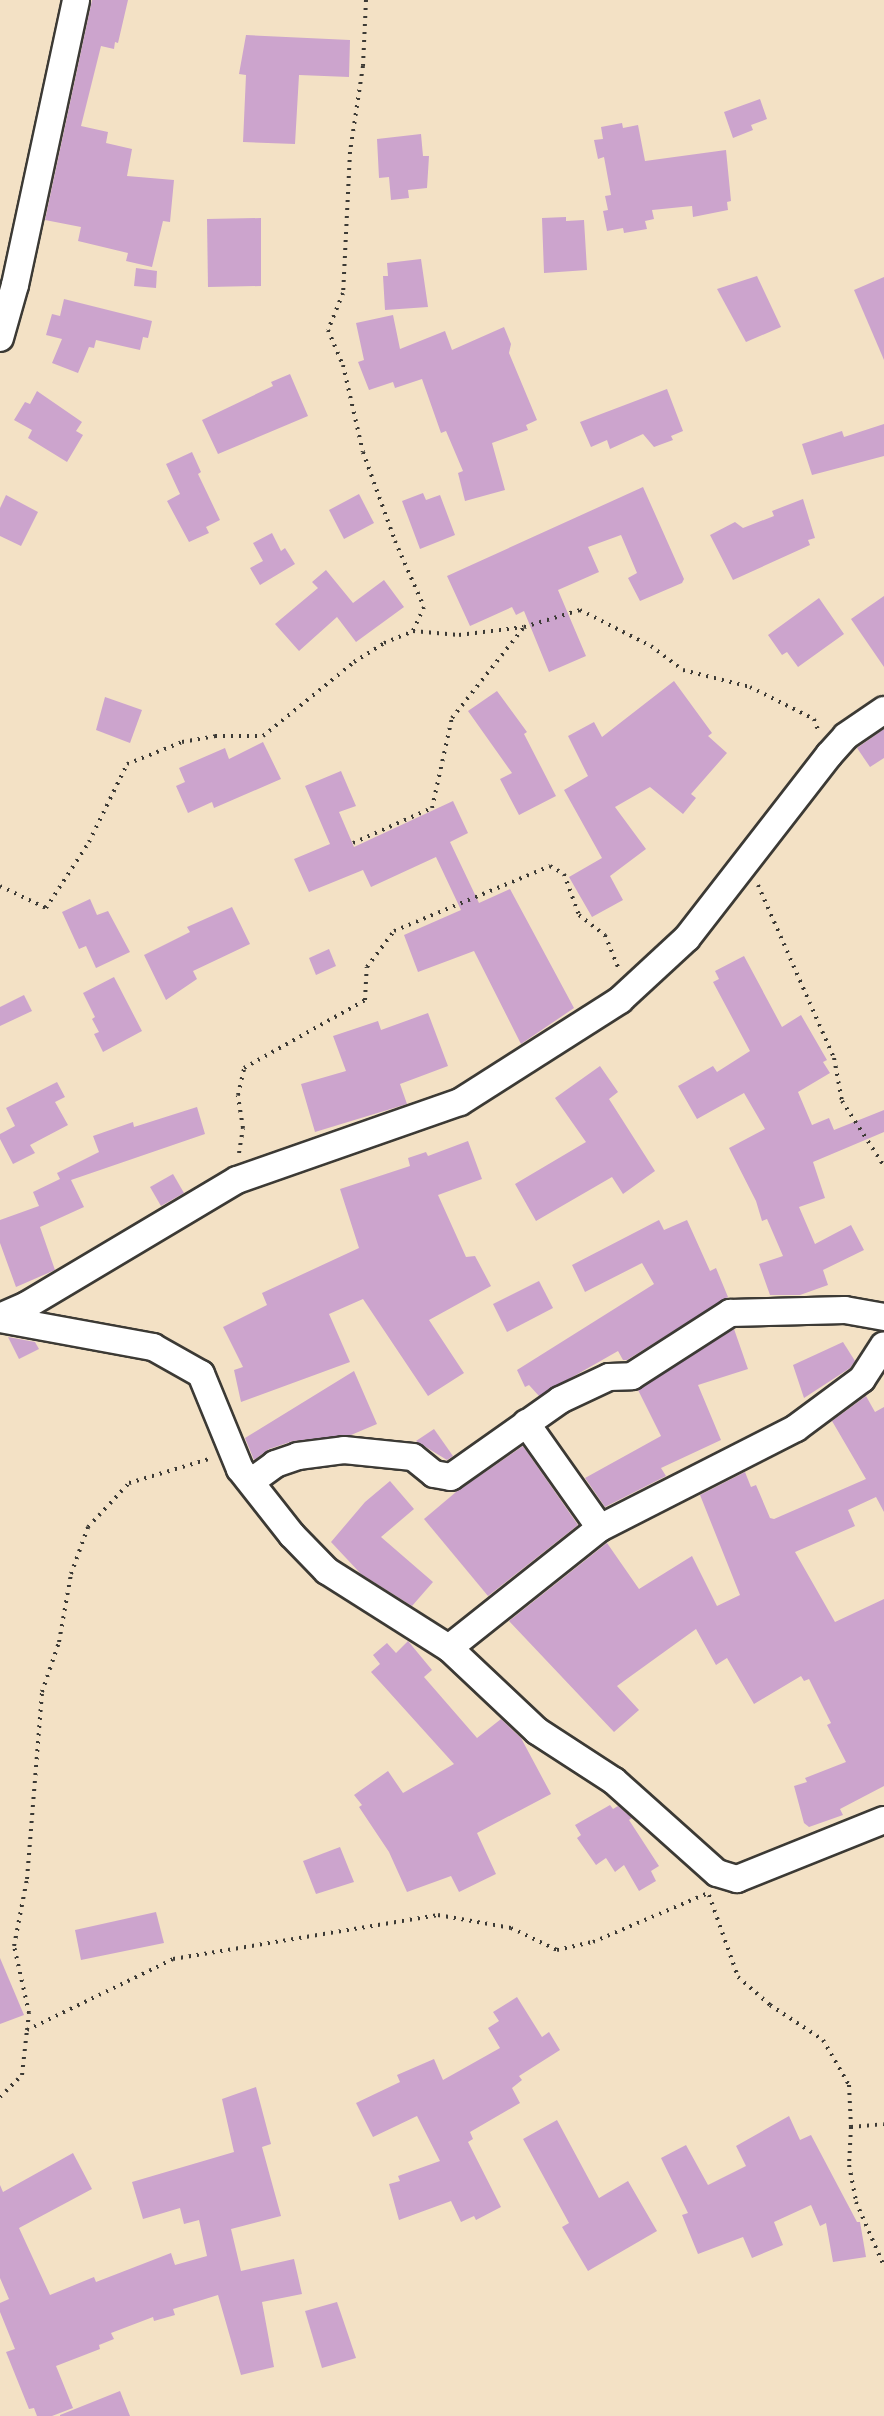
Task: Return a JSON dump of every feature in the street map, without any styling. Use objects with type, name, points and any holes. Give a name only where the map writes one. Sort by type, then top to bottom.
[{"type":"street","points":[[0,338],[15,285],[76,0]]},
{"type":"street","points":[[0,1318],[237,1180],[460,1102],[620,1000],[687,938],[746,858],[846,736],[884,710]]},
{"type":"street","points":[[252,1481],[275,1464],[298,1456],[344,1450],[413,1457],[434,1474],[451,1477],[560,1400],[609,1377],[632,1376],[730,1313],[845,1310],[884,1317]]},
{"type":"street","points":[[0,1318],[153,1347],[201,1374],[210,1389],[231,1452],[292,1535],[327,1571],[449,1648],[537,1731],[614,1781],[717,1873],[737,1879],[884,1820]]},
{"type":"street","points":[[449,1648],[600,1528],[796,1428],[862,1379],[884,1345]]},
{"type":"street","points":[[526,1423],[600,1528]]},
{"type":"path","points":[[366,0],[363,66],[350,152],[343,293],[328,330],[343,365],[363,452],[395,541],[424,607],[413,631]]},
{"type":"path","points":[[0,886],[46,908],[89,842],[127,764],[182,742],[215,736],[263,736],[354,662],[384,643],[413,631],[459,635],[524,627],[580,610],[651,646],[683,670],[750,687],[814,719],[829,755]]},
{"type":"path","points":[[353,843],[432,808],[452,718],[524,627]]},
{"type":"path","points":[[746,858],[834,1058],[842,1101],[884,1166]]},
{"type":"path","points":[[237,1180],[243,1128],[238,1095],[244,1068],[365,1000],[367,967],[394,931],[550,866],[564,874],[579,915],[605,935],[621,975],[620,1000]]},
{"type":"path","points":[[0,2097],[22,2075],[29,2013],[14,1946],[27,1879],[42,1692],[59,1642],[75,1562],[88,1527],[129,1483],[231,1452]]},
{"type":"path","points":[[27,2030],[173,1959],[204,1951],[438,1915],[511,1928],[557,1950],[593,1942],[737,1879]]},
{"type":"path","points":[[708,1893],[738,1977],[770,2005],[823,2040],[849,2085],[849,2165],[856,2202],[884,2266]]},
{"type":"path","points":[[851,2127],[884,2124]]},
{"type":"building","points":[[92,0],[128,0],[118,43],[115,42],[114,49],[101,46],[81,126],[108,132],[106,143],[132,149],[127,176],[174,180],[170,222],[163,221],[152,267],[126,261],[128,253],[78,241],[81,227],[45,220]]},
{"type":"building","points":[[246,35],[350,40],[349,77],[299,75],[295,144],[243,142],[246,75],[239,74]]},
{"type":"building","points":[[760,99],[767,119],[751,125],[753,130],[733,138],[724,112]]},
{"type":"building","points":[[622,123],[623,128],[638,125],[645,161],[726,150],[731,201],[727,202],[728,210],[693,217],[692,206],[652,210],[654,219],[645,221],[647,229],[624,233],[623,228],[607,231],[603,211],[608,210],[605,196],[611,195],[604,157],[598,159],[594,140],[603,139],[601,127]]},
{"type":"building","points":[[421,134],[423,156],[429,156],[427,188],[408,190],[409,198],[391,200],[389,177],[379,178],[377,139]]},
{"type":"building","points":[[566,217],[566,221],[584,220],[587,270],[544,273],[542,218]]},
{"type":"building","points":[[261,218],[261,286],[208,287],[207,219]]},
{"type":"building","points":[[421,259],[428,307],[385,310],[383,276],[388,276],[387,263]]},
{"type":"building","points":[[136,268],[157,271],[156,288],[134,286]]},
{"type":"building","points":[[757,276],[781,327],[746,342],[717,289]]},
{"type":"building","points":[[884,277],[884,360],[854,290]]},
{"type":"building","points":[[64,299],[152,321],[148,338],[143,337],[140,350],[96,340],[94,348],[89,347],[78,373],[52,363],[62,339],[46,335],[52,314],[60,316]]},
{"type":"building","points":[[393,315],[400,349],[445,331],[452,350],[504,327],[511,344],[509,353],[537,420],[526,425],[528,430],[492,443],[505,490],[465,501],[458,473],[463,471],[446,431],[441,433],[422,379],[395,388],[393,382],[369,390],[358,362],[364,360],[356,323]]},
{"type":"building","points":[[290,374],[308,416],[218,454],[202,420],[273,386],[271,382]]},
{"type":"building","points":[[667,389],[683,431],[671,436],[673,440],[654,447],[643,434],[610,449],[607,440],[591,447],[580,422]]},
{"type":"building","points":[[37,391],[82,422],[76,431],[83,435],[67,462],[28,438],[32,430],[14,420],[25,402],[30,404]]},
{"type":"building","points":[[884,424],[884,456],[812,475],[802,444],[842,431],[844,437]]},
{"type":"building","points":[[192,452],[201,472],[198,474],[220,520],[206,527],[209,533],[189,542],[167,501],[180,494],[166,464]]},
{"type":"building","points":[[643,487],[684,579],[682,583],[640,601],[628,578],[637,573],[621,535],[588,547],[599,572],[558,590],[586,656],[549,672],[524,611],[516,615],[512,607],[470,626],[447,576]]},
{"type":"building","points":[[423,493],[426,500],[440,495],[455,535],[420,549],[402,501]]},
{"type":"building","points":[[359,494],[374,523],[344,539],[329,510]]},
{"type":"building","points":[[6,495],[38,512],[21,546],[0,536],[0,508]]},
{"type":"building","points":[[803,499],[815,538],[808,540],[810,545],[733,580],[710,535],[735,522],[743,528],[774,516],[772,511]]},
{"type":"building","points":[[272,533],[281,551],[285,548],[295,564],[260,585],[250,568],[263,561],[253,543]]},
{"type":"building","points":[[326,570],[353,603],[384,580],[404,607],[356,642],[337,617],[299,651],[275,624],[318,588],[312,582]]},
{"type":"building","points":[[884,596],[884,667],[851,619]]},
{"type":"building","points":[[819,598],[844,634],[798,667],[787,652],[782,655],[768,635]]},
{"type":"building","points":[[674,681],[712,733],[708,736],[727,753],[691,794],[696,798],[683,814],[650,787],[615,807],[646,849],[610,876],[623,900],[592,917],[569,877],[602,858],[564,790],[588,776],[568,736],[594,722],[602,737]]},
{"type":"building","points":[[497,691],[527,732],[524,734],[556,796],[519,815],[500,779],[512,773],[468,711]]},
{"type":"building","points":[[105,697],[142,710],[130,743],[96,730]]},
{"type":"building","points":[[884,729],[884,758],[870,767],[857,748]]},
{"type":"building","points":[[263,742],[281,779],[214,808],[212,802],[188,813],[176,786],[185,782],[179,768],[225,748],[229,759]]},
{"type":"building","points":[[341,771],[356,806],[339,812],[354,847],[453,801],[468,833],[450,842],[479,903],[510,889],[574,1008],[521,1044],[474,951],[418,972],[404,935],[461,910],[436,857],[371,887],[363,870],[309,892],[294,859],[330,844],[305,786]]},
{"type":"building","points":[[90,899],[97,915],[108,911],[130,952],[96,968],[86,946],[79,949],[62,912]]},
{"type":"building","points":[[232,907],[250,944],[193,971],[197,979],[166,1000],[144,955],[190,932],[187,927]]},
{"type":"building","points":[[329,949],[336,966],[316,975],[309,958]]},
{"type":"building","points":[[744,956],[782,1027],[801,1015],[827,1060],[823,1062],[830,1073],[798,1092],[812,1125],[829,1118],[834,1130],[884,1110],[884,1132],[813,1162],[825,1198],[799,1207],[815,1244],[851,1225],[864,1250],[823,1270],[828,1285],[800,1295],[770,1295],[759,1264],[783,1256],[767,1219],[762,1221],[756,1201],[729,1148],[765,1129],[744,1093],[697,1119],[678,1086],[713,1066],[717,1072],[750,1051],[713,982],[719,979],[715,971]]},
{"type":"building","points":[[114,977],[142,1031],[103,1052],[94,1034],[99,1032],[92,1019],[95,1017],[83,993]]},
{"type":"building","points":[[24,995],[32,1011],[0,1026],[0,1007]]},
{"type":"building","points":[[428,1013],[448,1066],[400,1084],[407,1104],[315,1132],[301,1084],[346,1071],[333,1036],[378,1021],[381,1030]]},
{"type":"building","points":[[600,1066],[618,1092],[609,1099],[655,1171],[623,1194],[612,1177],[536,1221],[515,1184],[586,1142],[555,1098]]},
{"type":"building","points":[[57,1082],[65,1097],[55,1102],[68,1125],[30,1145],[35,1153],[13,1164],[0,1139],[0,1134],[15,1126],[6,1108]]},
{"type":"building","points":[[197,1107],[205,1134],[71,1180],[84,1207],[40,1227],[55,1270],[16,1287],[0,1243],[0,1220],[39,1206],[33,1192],[60,1179],[57,1173],[99,1152],[93,1136],[133,1122],[134,1127]]},
{"type":"building","points":[[468,1141],[482,1179],[438,1195],[466,1257],[475,1256],[491,1286],[429,1320],[464,1373],[428,1396],[363,1299],[329,1314],[350,1362],[241,1402],[234,1370],[243,1367],[223,1327],[267,1305],[262,1293],[359,1248],[340,1189],[410,1166],[408,1158],[426,1152],[428,1156]]},
{"type":"building","points":[[173,1174],[184,1193],[161,1206],[150,1187]]},
{"type":"building","points":[[659,1220],[664,1230],[687,1220],[710,1271],[716,1268],[728,1297],[627,1360],[623,1360],[618,1351],[539,1396],[529,1385],[525,1387],[517,1370],[654,1284],[642,1263],[585,1292],[572,1265]]},
{"type":"building","points":[[539,1281],[553,1308],[507,1332],[493,1304]]},
{"type":"building","points":[[734,1329],[748,1369],[698,1385],[721,1440],[661,1468],[666,1476],[605,1507],[585,1478],[661,1436],[638,1390]]},
{"type":"building","points":[[8,1337],[35,1342],[39,1349],[19,1359]]},
{"type":"building","points":[[843,1342],[855,1361],[850,1368],[804,1398],[793,1365]]},
{"type":"building","points":[[354,1371],[377,1424],[351,1435],[293,1441],[269,1449],[254,1460],[245,1438]]},
{"type":"building","points":[[866,1396],[875,1412],[884,1407],[884,1512],[876,1497],[848,1510],[855,1526],[795,1552],[835,1622],[884,1599],[884,1786],[840,1809],[843,1815],[809,1827],[804,1823],[794,1786],[807,1782],[805,1778],[846,1762],[809,1679],[804,1681],[801,1676],[754,1704],[727,1658],[716,1665],[696,1629],[617,1686],[639,1710],[614,1732],[509,1621],[607,1543],[639,1589],[692,1556],[717,1606],[740,1595],[700,1495],[745,1472],[751,1487],[756,1485],[770,1518],[774,1519],[866,1479],[832,1421]]},
{"type":"building","points":[[434,1429],[453,1456],[447,1460],[416,1441]]},
{"type":"building","points":[[523,1446],[578,1525],[488,1596],[424,1519],[456,1492]]},
{"type":"building","points":[[390,1481],[414,1509],[381,1537],[433,1582],[412,1606],[361,1574],[331,1542],[365,1502]]},
{"type":"building","points":[[408,1641],[432,1670],[424,1677],[477,1738],[501,1719],[521,1738],[551,1794],[477,1833],[496,1874],[459,1892],[451,1876],[407,1892],[389,1852],[354,1795],[388,1771],[403,1793],[454,1764],[371,1672],[380,1664],[373,1655],[387,1643],[396,1653]]},
{"type":"building","points":[[610,1805],[613,1809],[618,1806],[632,1818],[629,1820],[659,1866],[651,1871],[656,1881],[639,1891],[624,1865],[615,1872],[606,1858],[596,1865],[577,1838],[581,1835],[575,1825]]},
{"type":"building","points":[[340,1847],[354,1882],[316,1894],[303,1861]]},
{"type":"building","points":[[156,1912],[164,1943],[81,1960],[75,1930]]},
{"type":"building","points":[[0,1958],[24,2015],[0,2024]]},
{"type":"building","points":[[517,1997],[542,2037],[549,2032],[560,2050],[519,2076],[522,2080],[512,2088],[520,2103],[470,2132],[473,2139],[468,2142],[501,2207],[476,2220],[474,2216],[461,2222],[451,2201],[399,2220],[389,2184],[400,2181],[398,2176],[440,2161],[417,2116],[373,2137],[356,2103],[400,2082],[397,2075],[434,2059],[443,2080],[500,2048],[488,2028],[499,2021],[493,2012]]},
{"type":"building","points":[[256,2087],[271,2144],[262,2147],[281,2216],[231,2229],[241,2271],[294,2259],[302,2294],[262,2302],[274,2367],[241,2375],[218,2295],[173,2309],[175,2315],[154,2321],[153,2317],[111,2333],[114,2339],[99,2345],[100,2349],[56,2366],[73,2408],[52,2416],[37,2416],[34,2408],[29,2409],[6,2352],[15,2349],[0,2312],[0,2303],[9,2299],[0,2278],[0,2185],[3,2192],[73,2153],[92,2189],[19,2228],[50,2295],[94,2277],[96,2282],[171,2253],[175,2265],[207,2256],[199,2220],[184,2224],[180,2208],[143,2219],[132,2182],[234,2152],[222,2099]]},
{"type":"building","points":[[789,2116],[800,2140],[811,2135],[857,2222],[860,2222],[866,2257],[833,2262],[826,2223],[820,2226],[811,2205],[774,2222],[783,2245],[752,2258],[743,2237],[698,2254],[682,2215],[688,2213],[661,2158],[686,2145],[708,2185],[746,2166],[736,2146]]},
{"type":"building","points":[[557,2120],[599,2198],[628,2181],[657,2231],[588,2271],[562,2227],[569,2223],[523,2139]]},
{"type":"building","points":[[337,2302],[356,2358],[322,2368],[305,2311]]},
{"type":"building","points":[[120,2391],[130,2416],[60,2416],[60,2415]]}]
